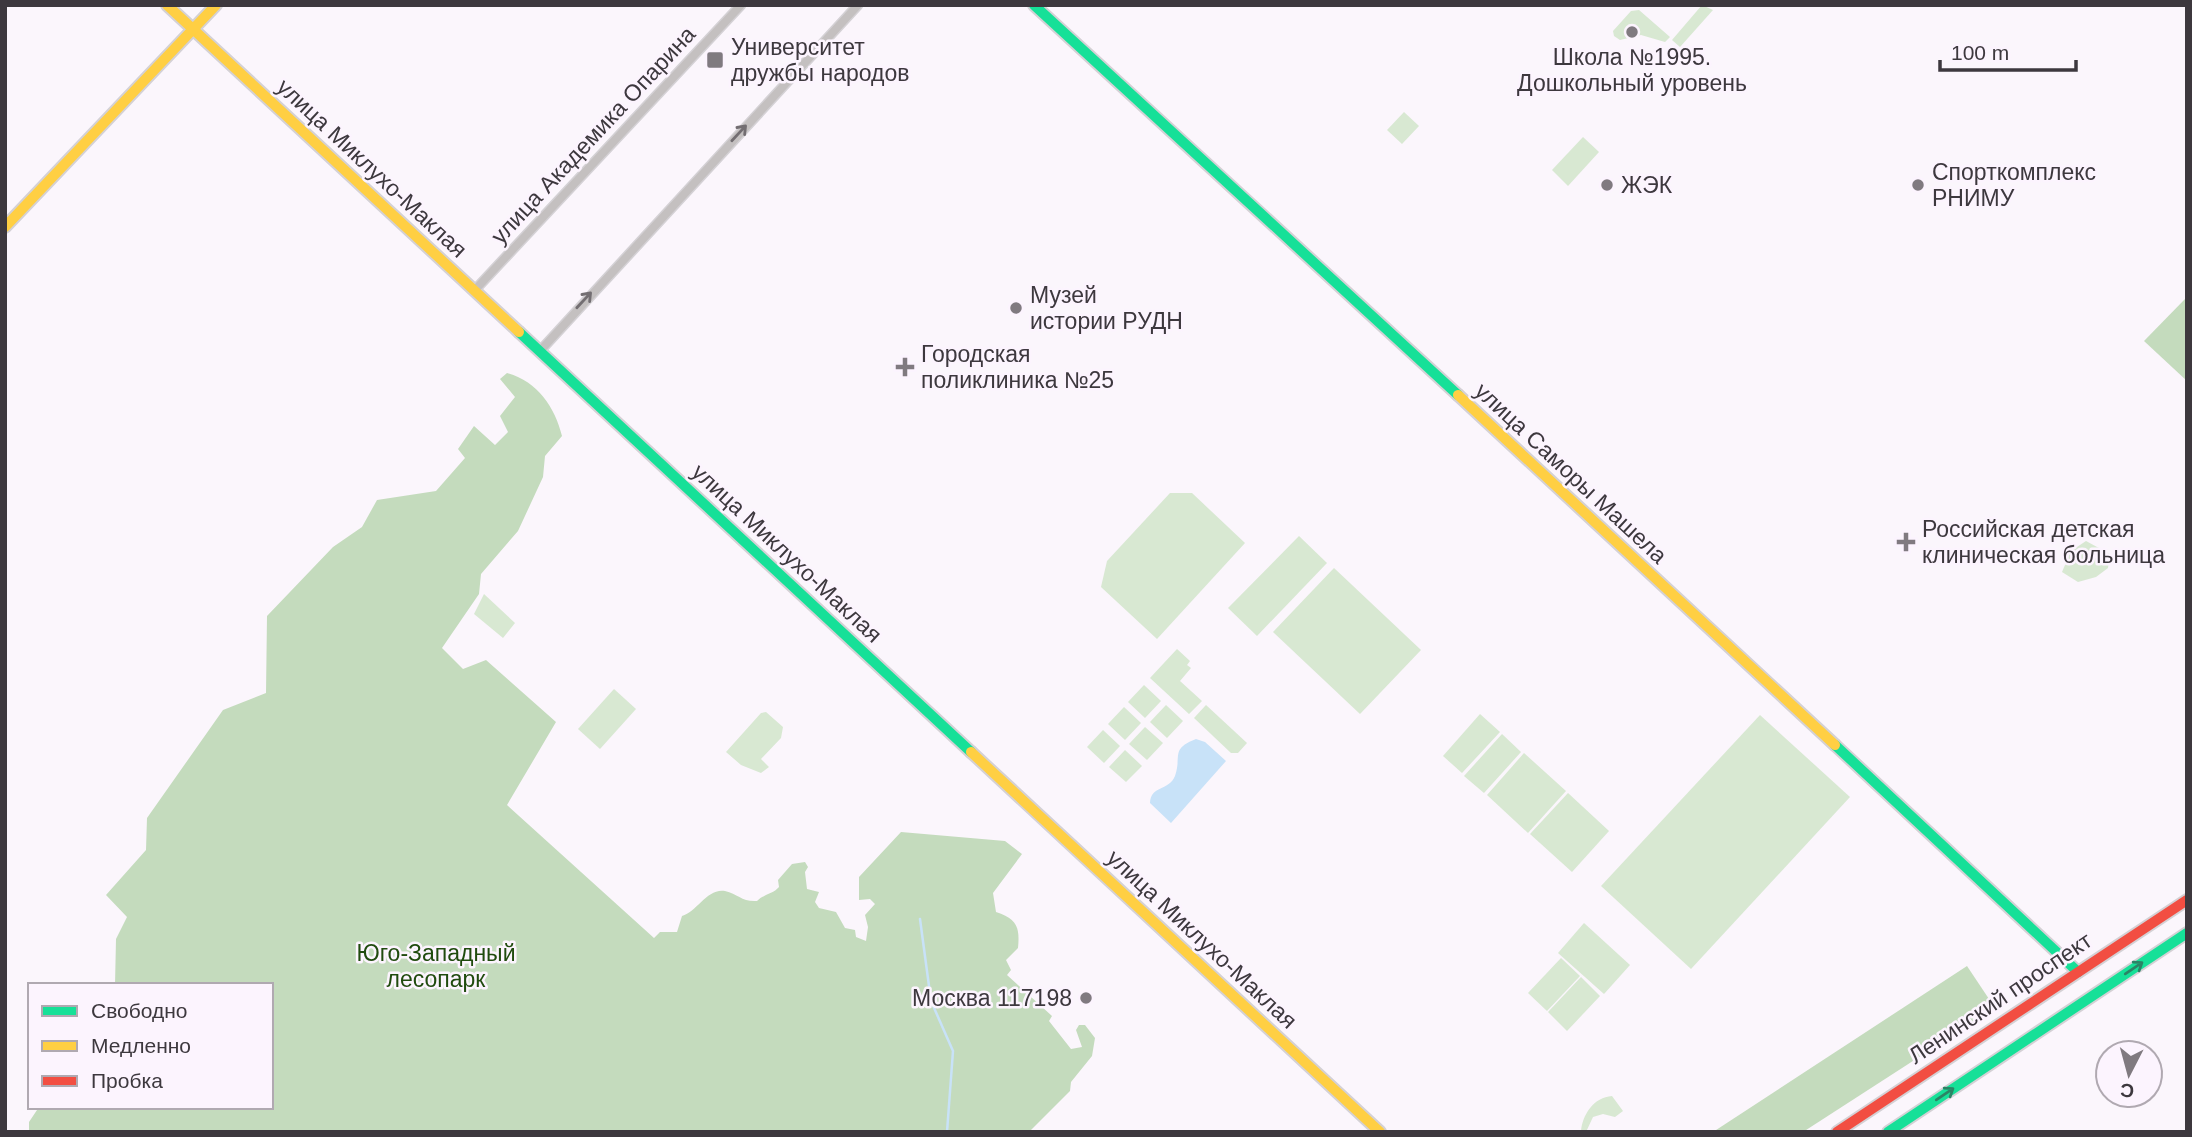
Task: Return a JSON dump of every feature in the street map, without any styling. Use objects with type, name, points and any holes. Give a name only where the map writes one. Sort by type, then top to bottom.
[{"type":"main road","name":"улица Миклухо-Маклая","points":[[167,5],[1380,1132]]},
{"type":"main road","points":[[5,227],[216,5]]},
{"type":"main road","name":"улица Саморы Машела","points":[[1034,5],[1330,276],[2078,972]]},
{"type":"main road","name":"Ленинский проспект","points":[[1838,1132],[2187,900]]},
{"type":"main road","points":[[1888,1132],[2187,933]]},
{"type":"street","name":"улица Академика Опарина","points":[[474,291],[741,5]]},
{"type":"street","points":[[540,351],[858,5]]},
{"type":"green space","points":[[1702,5],[1713,10],[1680,47],[1672,40]]},
{"type":"green space","points":[[1639,10],[1670,37],[1665,42],[1641,35],[1620,40],[1614,36],[1613,31],[1631,11]]},
{"type":"green space","points":[[1404,112],[1419,126],[1402,144],[1387,130]]},
{"type":"green space","points":[[1583,137],[1599,152],[1568,186],[1552,170]]},
{"type":"green space","points":[[2185,299],[2187,301],[2187,381],[2144,341]]},
{"type":"green space","name":"Юго-Западный лесопарк","points":[[507,373],[536,389],[555,415],[562,436],[545,456],[543,477],[518,531],[481,574],[479,594],[442,648],[463,669],[486,660],[556,722],[507,805],[654,938],[660,932],[677,932],[682,916],[713,893],[725,891],[757,901],[779,887],[778,880],[792,864],[805,862],[808,867],[805,872],[807,889],[819,892],[815,902],[819,908],[836,912],[845,928],[855,930],[856,937],[866,941],[868,927],[865,915],[875,904],[870,899],[859,900],[859,877],[901,832],[1005,841],[1022,854],[993,893],[996,912],[1013,921],[1018,934],[1018,948],[1006,960],[1011,970],[1007,975],[1052,1016],[1049,1021],[1071,1049],[1082,1047],[1076,1030],[1079,1025],[1085,1025],[1095,1038],[1092,1056],[1071,1082],[1070,1091],[1029,1132],[29,1132],[29,1122],[38,1109],[273,1109],[273,983],[115,983],[116,939],[127,917],[106,895],[146,850],[147,818],[223,710],[266,693],[267,616],[333,547],[362,527],[377,500],[436,491],[465,458],[458,449],[474,426],[495,445],[508,432],[500,416],[515,397],[500,379]]},
{"type":"green space","points":[[1170,493],[1192,493],[1245,543],[1157,639],[1101,587],[1107,561]]},
{"type":"green space","points":[[1299,536],[1327,563],[1257,636],[1228,608]]},
{"type":"green space","points":[[2086,541],[2110,554],[2108,568],[2096,577],[2078,582],[2062,572],[2071,551]]},
{"type":"green space","points":[[1334,568],[1421,650],[1360,714],[1273,632]]},
{"type":"green space","points":[[484,594],[515,623],[503,638],[474,614]]},
{"type":"green space","points":[[1177,649],[1190,661],[1187,665],[1191,668],[1180,681],[1202,701],[1189,714],[1150,678]]},
{"type":"green space","points":[[1144,685],[1161,701],[1145,718],[1128,702]]},
{"type":"green space","points":[[614,689],[636,709],[600,749],[578,729]]},
{"type":"green space","points":[[1166,705],[1183,721],[1167,738],[1150,722]]},
{"type":"green space","points":[[1206,705],[1247,743],[1238,753],[1231,753],[1194,718]]},
{"type":"green space","points":[[1124,707],[1141,723],[1125,740],[1108,724]]},
{"type":"green space","points":[[766,712],[783,727],[781,738],[761,759],[769,767],[761,773],[741,765],[726,752],[761,713]]},
{"type":"green space","points":[[1480,714],[1500,732],[1462,773],[1443,756]]},
{"type":"green space","points":[[1760,715],[1850,797],[1691,969],[1601,886]]},
{"type":"green space","points":[[1145,727],[1163,743],[1147,760],[1129,744]]},
{"type":"green space","points":[[1103,730],[1120,746],[1104,763],[1087,747]]},
{"type":"green space","points":[[1502,734],[1521,752],[1484,793],[1464,776]]},
{"type":"green space","points":[[1125,750],[1142,766],[1126,782],[1109,767]]},
{"type":"green space","points":[[1524,753],[1566,791],[1528,833],[1487,795]]},
{"type":"green space","points":[[1568,793],[1609,831],[1572,872],[1530,834]]},
{"type":"green space","points":[[1584,923],[1630,965],[1604,994],[1558,953]]},
{"type":"green space","points":[[1561,958],[1580,976],[1547,1011],[1528,993]]},
{"type":"green space","points":[[1967,966],[1995,1008],[1803,1132],[1713,1132]]},
{"type":"green space","points":[[1581,977],[1600,996],[1567,1031],[1548,1012]]},
{"type":"green space","points":[[1612,1096],[1623,1111],[1615,1117],[1603,1114],[1593,1117],[1586,1132],[1581,1132],[1590,1108],[1600,1100]]},
{"type":"water","points":[[1196,739],[1205,742],[1226,761],[1171,823],[1150,803],[1151,797],[1172,781],[1180,750]]},
{"type":"waterway","points":[[920,919],[931,1001],[953,1051],[947,1132]]},
{"type":"traffic: fast","points":[[1034,5],[1458,395]]},
{"type":"traffic: fast","points":[[519,332],[971,752]]},
{"type":"traffic: fast","points":[[1835,745],[2078,972]]},
{"type":"traffic: fast","points":[[1888,1132],[2187,933]]},
{"type":"traffic: slow","points":[[167,5],[519,332]]},
{"type":"traffic: slow","points":[[5,227],[216,5]]},
{"type":"traffic: slow","points":[[1458,395],[1835,745]]},
{"type":"traffic: slow","points":[[971,752],[1380,1132]]},
{"type":"traffic: jam","points":[[1837,1132],[2187,900]]},
{"type":"place","name":"Школа №1995. Дошкольный уровень","points":[[1632,32]]},
{"type":"place","name":"Университет дружбы народов","points":[[715,60]]},
{"type":"place","name":"ЖЭК","points":[[1607,185]]},
{"type":"place","name":"Спорткомплекс РНИМУ","points":[[1918,185]]},
{"type":"place","name":"Музей истории РУДН","points":[[1016,308]]},
{"type":"place","name":"Городская поликлиника №25","points":[[905,367]]},
{"type":"place","name":"Российская детская клиническая больница","points":[[1906,542]]},
{"type":"place","name":"Москва 117198","points":[[1086,998]]}]
